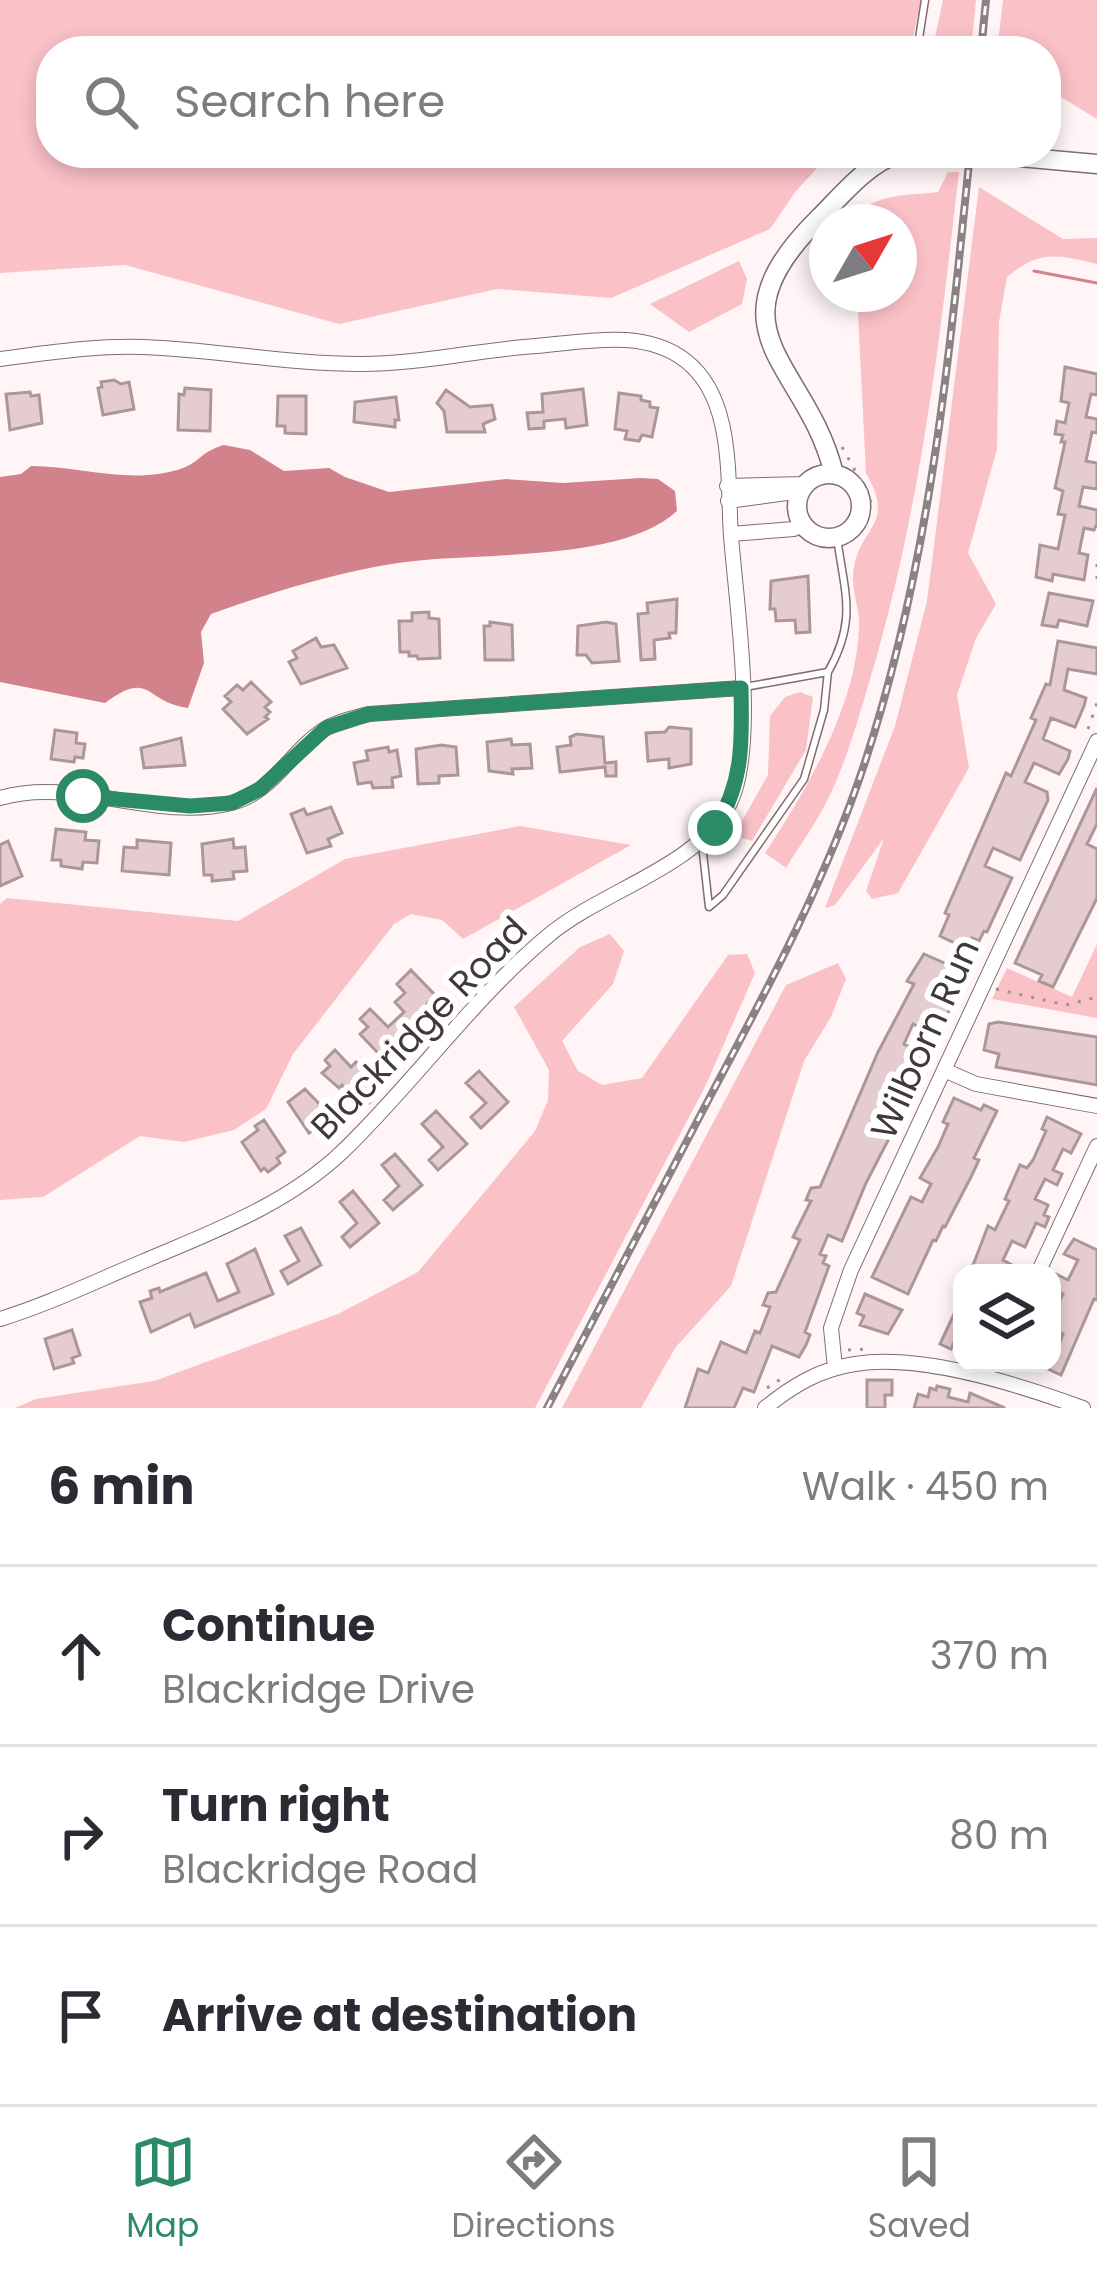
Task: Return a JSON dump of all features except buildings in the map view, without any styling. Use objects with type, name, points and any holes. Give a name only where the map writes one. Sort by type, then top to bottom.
[{"type":"street","points":[[1061,163],[1097,164]]},
{"type":"street","points":[[834,474],[819,425],[772,354],[766,335],[768,296],[785,254],[872,168]]},
{"type":"street","points":[[0,359],[138,346],[395,364],[612,340],[650,342],[685,360],[711,393],[723,436],[741,688],[738,778],[724,814],[702,844]]},
{"type":"street","points":[[728,494],[803,488],[819,476],[834,474],[848,481],[860,501],[856,524],[837,542],[818,536],[803,524],[797,508],[803,488]]},
{"type":"street","points":[[730,534],[794,529],[803,524]]},
{"type":"street","points":[[0,798],[34,792],[213,807],[244,799],[260,789],[326,728],[369,714],[741,688]]},
{"type":"street","name":"Wilborn Run","points":[[836,1368],[831,1328],[840,1298],[1097,741]]},
{"type":"street","name":"Blackridge Road","points":[[0,1319],[234,1222],[295,1190],[370,1124],[499,983],[549,936],[614,891],[702,844]]},
{"type":"street","points":[[944,1070],[976,1084],[1097,1106]]},
{"type":"street","points":[[1042,1264],[1097,1146]]},
{"type":"street","points":[[764,1408],[805,1379],[873,1362],[988,1380],[1082,1408]]},
{"type":"street","points":[[988,1380],[991,1372]]},
{"type":"lane","points":[[920,36],[926,0]]},
{"type":"lane","points":[[702,844],[709,907],[723,895],[804,779],[824,710],[828,671],[850,609],[837,542]]},
{"type":"lane","points":[[741,688],[828,671]]},
{"type":"path","points":[[836,432],[871,500],[865,527],[851,542],[837,542]]},
{"type":"path","points":[[1097,564],[1097,587]]},
{"type":"path","points":[[994,989],[1066,1005],[1097,996]]},
{"type":"shaded area","points":[[0,0],[921,0],[913,36],[36,36],[36,168],[817,168],[770,229],[611,298],[497,289],[339,324],[125,265],[0,273]]},
{"type":"shaded area","points":[[943,0],[976,0],[972,36],[935,36]]},
{"type":"shaded area","points":[[1003,0],[1097,0],[1097,119],[1061,97],[1061,36],[999,36]]},
{"type":"shaded area","points":[[948,172],[959,172],[937,356],[906,538],[876,659],[843,763],[824,806],[786,868],[765,853],[828,744],[850,683],[859,622],[853,582],[856,559],[877,517],[875,491],[866,473],[858,312],[917,312],[917,204],[871,204],[938,192]]},
{"type":"shaded area","points":[[979,187],[1063,239],[1097,238],[1097,264],[1040,258],[1007,277],[999,322],[997,449],[968,553],[996,604],[976,638],[957,695],[969,768],[898,893],[872,899],[866,891],[884,838],[835,905],[825,908],[895,726],[927,601]]},
{"type":"shaded area","points":[[739,261],[747,279],[742,304],[689,332],[650,304]]},
{"type":"shaded area","points":[[224,445],[250,450],[284,471],[329,468],[389,492],[506,479],[563,483],[658,479],[675,491],[677,511],[652,528],[620,540],[583,548],[374,567],[211,614],[201,632],[204,663],[188,708],[140,688],[105,703],[0,682],[0,477],[21,474],[31,466],[126,475],[164,473],[189,466]]},
{"type":"shaded area","points":[[800,692],[813,697],[806,750],[752,841],[742,838],[742,821],[768,775],[770,716],[785,697]]},
{"type":"shaded area","points":[[520,826],[631,845],[463,939],[442,920],[411,914],[394,924],[293,1054],[266,1109],[234,1130],[184,1142],[140,1136],[43,1197],[0,1200],[0,904],[7,898],[238,921],[345,859]]},
{"type":"shaded area","points":[[610,934],[624,951],[613,984],[562,1041],[578,1071],[602,1085],[642,1078],[728,955],[747,954],[755,973],[705,1087],[535,1408],[15,1408],[36,1399],[154,1381],[338,1314],[418,1272],[535,1131],[548,1100],[549,1070],[514,1007],[580,947]]},
{"type":"shaded area","points":[[1097,944],[1097,1018],[992,999],[1007,968],[1072,997]]},
{"type":"shaded area","points":[[838,963],[846,979],[831,1017],[804,1061],[731,1286],[675,1348],[641,1408],[562,1408],[786,985]]},
{"type":"waterway","points":[[1034,271],[1097,283]]},
{"type":"railway","points":[[982,36],[986,0]]},
{"type":"railway","points":[[547,1408],[796,931],[865,762],[921,537],[945,384],[968,168]]},
{"type":"route","points":[[83,796],[190,806],[232,803],[260,789],[326,728],[369,714],[741,688],[738,778],[715,828]]}]
